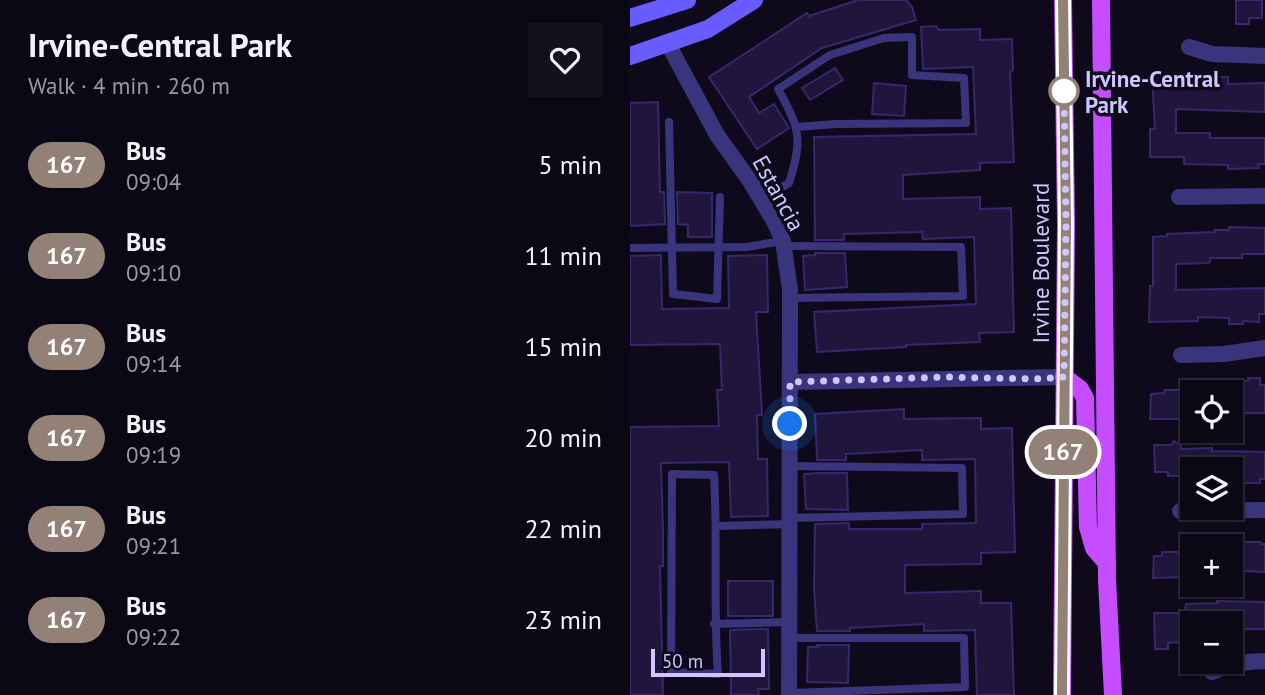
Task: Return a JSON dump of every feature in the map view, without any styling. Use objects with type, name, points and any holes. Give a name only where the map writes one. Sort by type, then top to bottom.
[{"type":"main road","name":"Irvine Boulevard","points":[[1062,695],[1066,224],[1063,0]]},
{"type":"main road","points":[[1101,0],[1107,563],[1113,695]]},
{"type":"main road","points":[[1064,377],[1080,389],[1085,398],[1088,527],[1094,548],[1107,563]]},
{"type":"street","points":[[630,18],[687,0]]},
{"type":"street","points":[[630,56],[708,29],[754,0]]},
{"type":"street","name":"Estancia","points":[[668,44],[717,135],[761,200],[783,243],[790,298],[789,694]]},
{"type":"street","points":[[1188,47],[1212,54],[1265,57]]},
{"type":"street","points":[[1180,197],[1265,196]]},
{"type":"street","points":[[1181,355],[1224,354],[1265,348]]},
{"type":"street","points":[[790,382],[945,377],[1064,377]]},
{"type":"street","points":[[1243,510],[1265,510]]},
{"type":"street","points":[[1243,662],[1265,661]]},
{"type":"lane","points":[[761,200],[789,183],[799,142],[792,115],[778,89],[830,55],[884,38],[912,37],[912,75],[964,78],[966,123],[796,127]]},
{"type":"lane","points":[[668,122],[673,294],[717,299],[720,197]]},
{"type":"lane","points":[[630,248],[720,248],[783,243],[961,247],[963,296],[790,298]]},
{"type":"lane","points":[[717,526],[963,514],[962,468],[790,466]]},
{"type":"lane","points":[[672,474],[713,475],[717,526],[714,624],[718,674],[671,673],[672,474]]},
{"type":"lane","points":[[714,624],[964,638],[965,687],[915,692],[789,694]]},
{"type":"building","points":[[858,0],[906,0],[912,7],[916,20],[822,48],[749,97],[759,113],[774,104],[789,128],[757,149],[709,77],[807,13],[809,16]]},
{"type":"building","points":[[1236,0],[1262,0],[1262,18],[1249,18],[1249,24],[1236,24]]},
{"type":"building","points":[[936,26],[939,30],[980,29],[980,40],[1012,39],[1013,70],[1010,73],[1014,162],[980,163],[980,170],[903,175],[903,199],[980,197],[980,209],[1011,208],[1014,332],[979,333],[980,342],[817,352],[814,312],[976,304],[974,237],[923,239],[922,232],[844,234],[844,240],[815,240],[814,137],[976,134],[973,67],[923,69],[921,27]]},
{"type":"building","points":[[835,68],[843,80],[810,100],[802,88]]},
{"type":"building","points":[[1152,77],[1165,77],[1165,80],[1178,82],[1216,83],[1216,77],[1228,77],[1228,84],[1265,83],[1265,112],[1176,109],[1176,133],[1210,133],[1210,138],[1265,138],[1265,164],[1258,164],[1259,168],[1228,169],[1228,165],[1184,164],[1184,157],[1150,157],[1150,129],[1155,129]]},
{"type":"building","points":[[874,83],[906,86],[904,116],[872,114]]},
{"type":"building","points":[[658,102],[660,192],[664,192],[665,224],[630,226],[630,103]]},
{"type":"building","points":[[677,192],[712,193],[712,237],[688,237],[688,225],[678,224]]},
{"type":"building","points":[[1229,227],[1265,228],[1265,254],[1242,254],[1242,258],[1210,258],[1208,263],[1176,264],[1176,290],[1265,288],[1265,314],[1259,314],[1259,322],[1229,324],[1229,318],[1198,317],[1198,321],[1149,322],[1150,286],[1153,286],[1153,237],[1215,232],[1229,230]]},
{"type":"building","points":[[815,253],[845,253],[847,287],[805,290],[803,256]]},
{"type":"building","points":[[661,255],[662,309],[729,308],[728,256],[767,255],[768,312],[756,312],[762,415],[757,415],[758,459],[767,459],[768,516],[731,517],[729,462],[661,463],[663,695],[630,695],[630,427],[719,426],[717,390],[722,390],[720,344],[630,345],[630,256]]},
{"type":"building","points":[[1248,378],[1260,378],[1260,385],[1265,385],[1265,413],[1243,413],[1243,381],[1248,381]]},
{"type":"building","points":[[1165,390],[1180,390],[1180,419],[1150,419],[1151,394],[1164,393]]},
{"type":"building","points":[[904,409],[904,419],[981,418],[981,429],[1012,428],[1015,552],[981,553],[981,564],[905,565],[905,593],[981,591],[981,603],[1011,603],[1014,695],[977,695],[975,630],[924,631],[924,624],[850,628],[850,631],[817,631],[814,588],[815,524],[849,523],[849,529],[922,529],[922,524],[976,523],[975,459],[922,460],[922,450],[846,454],[846,460],[817,460],[815,414]]},
{"type":"building","points":[[1174,441],[1181,449],[1212,448],[1212,451],[1265,452],[1265,479],[1260,479],[1260,483],[1243,483],[1243,457],[1180,457],[1180,476],[1155,472],[1154,445],[1171,445]]},
{"type":"building","points":[[847,473],[848,510],[806,509],[804,474]]},
{"type":"building","points":[[1243,542],[1265,544],[1265,572],[1243,571]]},
{"type":"building","points":[[1162,552],[1180,552],[1180,577],[1153,578],[1154,556],[1162,556]]},
{"type":"building","points":[[728,581],[773,581],[773,616],[728,616]]},
{"type":"building","points":[[1265,602],[1265,629],[1243,629],[1243,611],[1184,611],[1186,604]]},
{"type":"building","points":[[1154,613],[1180,613],[1180,642],[1168,643],[1168,649],[1155,649]]},
{"type":"building","points":[[768,629],[769,689],[758,689],[759,695],[731,695],[730,630]]},
{"type":"building","points":[[817,645],[849,645],[848,683],[807,682],[808,647],[818,647]]},
{"type":"bus line","name":"167","points":[[1062,695],[1066,224],[1063,0]]},
{"type":"place","name":"Irvine-Central Park","points":[[1064,91]]},
{"type":"route","points":[[790,424],[790,382],[945,377],[1064,377],[1064,91]]}]
